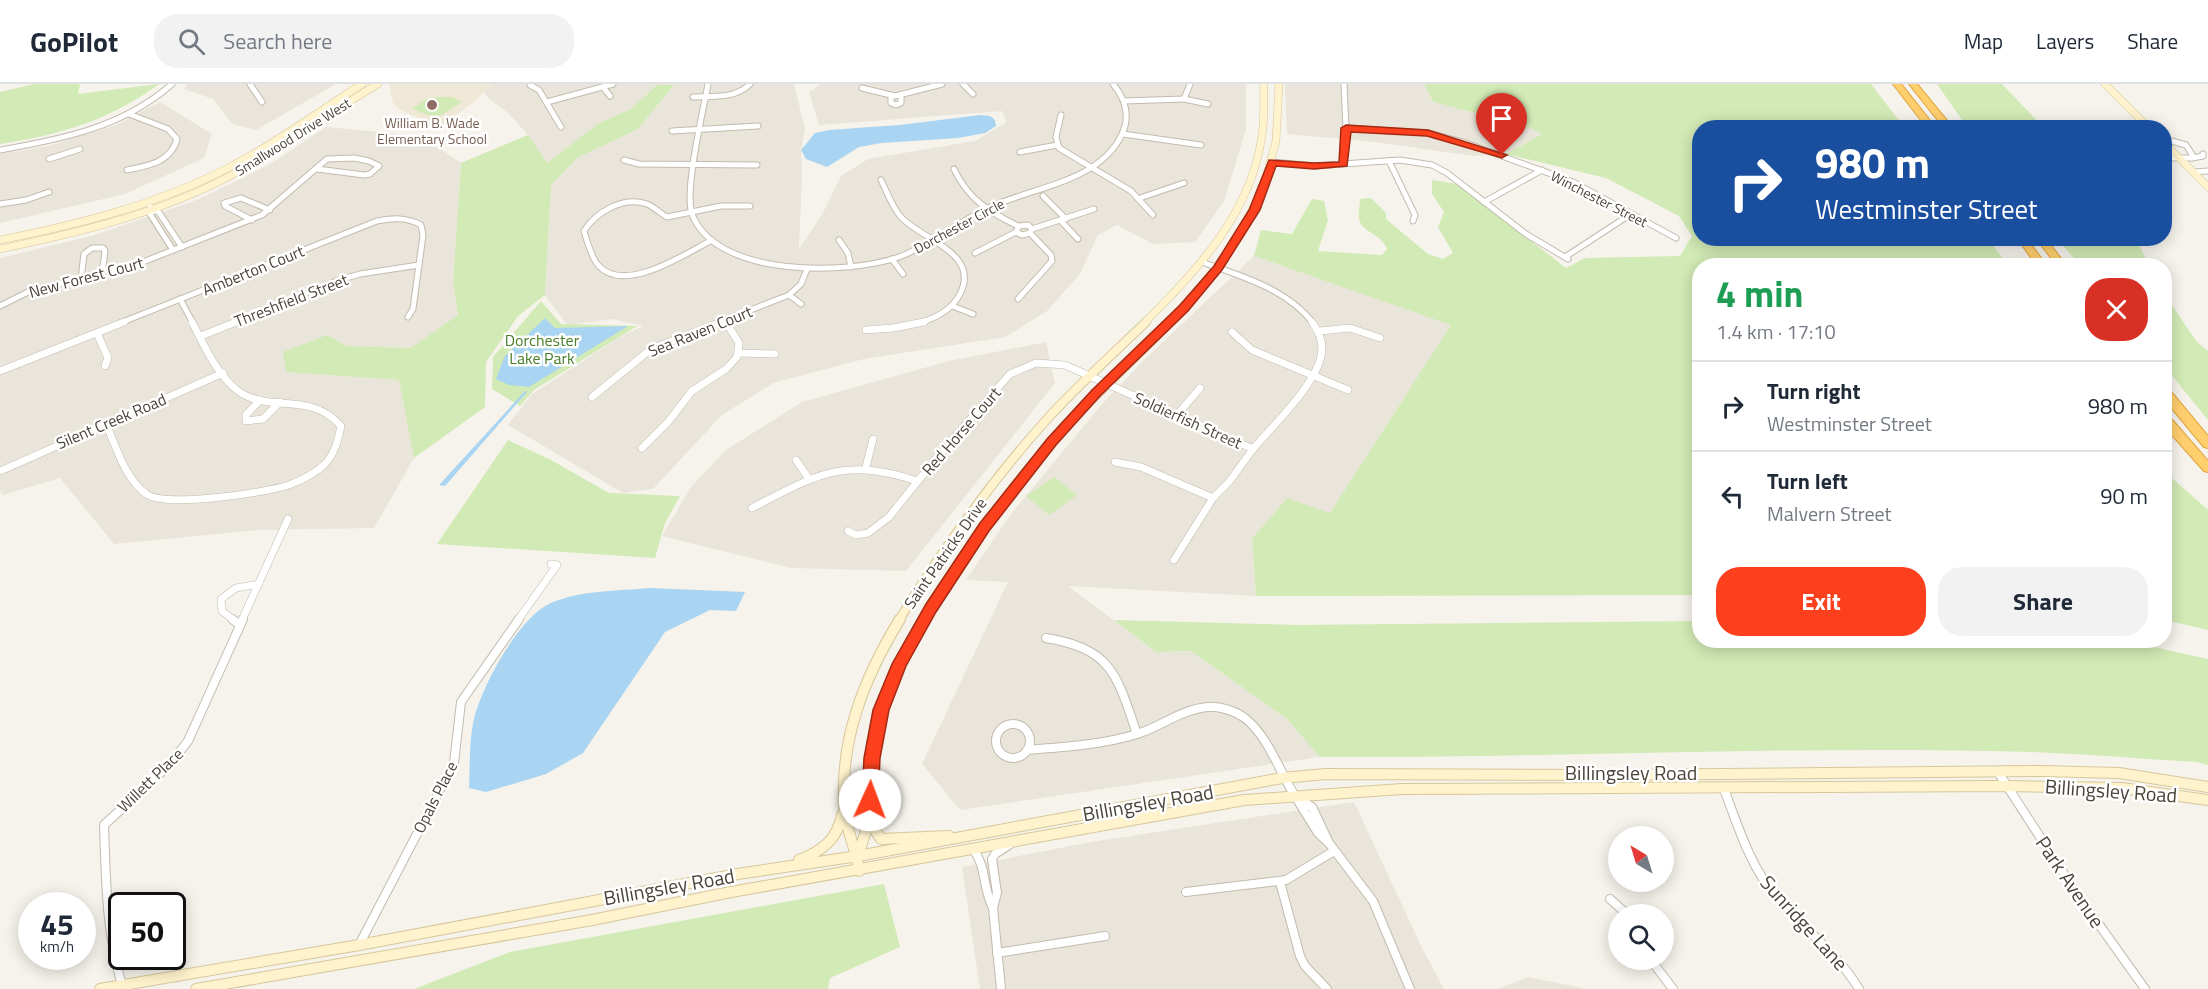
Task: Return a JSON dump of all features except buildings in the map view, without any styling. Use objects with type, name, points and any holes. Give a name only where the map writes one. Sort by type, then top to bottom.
[{"type":"highway","points":[[1897,84],[1926,120]]},
{"type":"highway","points":[[1913,84],[1942,120]]},
{"type":"highway","points":[[2046,246],[2056,258]]},
{"type":"highway","points":[[2172,401],[2208,444]]},
{"type":"highway","points":[[2172,427],[2208,468]]},
{"type":"main road","name":"Smallwood Drive West","points":[[0,240],[150,207],[233,165],[362,84]]},
{"type":"main road","name":"Smallwood Drive West","points":[[0,249],[76,232],[187,195],[249,166],[378,84]]},
{"type":"main road","name":"Saint Patricks Drive","points":[[859,871],[858,856],[847,829],[844,803],[846,762],[854,717],[866,682],[887,640],[941,555],[986,493],[1045,422],[1089,376],[1165,305],[1203,262],[1241,200],[1255,165],[1262,139],[1265,108],[1264,84]]},
{"type":"main road","name":"Saint Patricks Drive","points":[[858,856],[869,821],[870,779],[875,736],[889,688],[908,647],[949,579],[999,508],[1051,442],[1106,383],[1173,319],[1218,268],[1254,210],[1273,162],[1280,121],[1279,84]]},
{"type":"main road","points":[[2105,84],[2141,120]]},
{"type":"main road","points":[[1262,139],[1262,155],[1267,161],[1273,162]]},
{"type":"main road","points":[[2172,150],[2208,186]]},
{"type":"main road","name":"Billingsley Road","points":[[100,989],[359,945],[781,867],[858,856],[1282,778],[1326,774],[2041,771],[2119,773],[2208,788]]},
{"type":"main road","name":"Billingsley Road","points":[[196,989],[1244,800],[1402,789],[2006,786],[2122,788],[2208,800]]},
{"type":"main road","points":[[781,867],[811,856],[828,844],[841,824],[844,803]]},
{"type":"main road","points":[[869,821],[881,839],[893,842],[938,834],[954,838]]},
{"type":"street","points":[[0,150],[74,135],[129,114],[156,98],[172,84]]},
{"type":"street","points":[[250,84],[262,102]]},
{"type":"street","points":[[547,102],[612,84]]},
{"type":"street","points":[[692,213],[689,194],[708,84]]},
{"type":"street","points":[[693,97],[738,93],[750,84]]},
{"type":"street","points":[[862,88],[891,96],[942,84]]},
{"type":"street","points":[[963,84],[973,94]]},
{"type":"street","points":[[1113,84],[1124,101],[1126,115],[1123,134],[1201,145]]},
{"type":"street","points":[[1184,99],[1190,84]]},
{"type":"street","points":[[1344,84],[1346,128],[1344,164]]},
{"type":"street","points":[[530,85],[539,90],[561,127]]},
{"type":"street","points":[[603,87],[610,96]]},
{"type":"street","points":[[891,96],[891,103],[896,105],[901,103],[900,95]]},
{"type":"street","points":[[1124,101],[1184,99],[1208,105]]},
{"type":"street","points":[[127,170],[163,159],[174,150],[177,139],[168,129],[129,114]]},
{"type":"street","points":[[1061,115],[1056,134],[1057,145],[1070,156],[1092,167],[1140,198],[1153,215]]},
{"type":"street","points":[[672,131],[758,126]]},
{"type":"street","name":"Winchester Street","points":[[1346,128],[1428,133],[1466,143],[1573,182],[1676,238]]},
{"type":"street","name":"Dorchester Circle","points":[[692,213],[700,227],[712,240],[754,260],[807,269],[851,267],[892,259],[935,241],[985,210],[1092,167],[1113,149],[1123,134]]},
{"type":"street","points":[[49,159],[82,150],[74,135]]},
{"type":"street","points":[[2172,142],[2185,144],[2192,151],[2192,158]]},
{"type":"street","points":[[1020,152],[1057,145]]},
{"type":"street","points":[[2172,158],[2192,158],[2203,156],[2203,154]]},
{"type":"street","name":"New Forest Court","points":[[2,303],[30,291],[135,265],[252,220],[270,210],[327,159],[337,157],[376,162],[379,166],[364,176],[317,169]]},
{"type":"street","points":[[624,160],[639,164],[757,165]]},
{"type":"street","points":[[1389,161],[1415,215],[1413,221]]},
{"type":"street","points":[[1273,162],[1314,166],[1412,161],[1437,167],[1526,234],[1567,258],[1631,214]]},
{"type":"street","points":[[954,169],[966,193],[985,210],[1017,229],[1022,235],[1094,209]]},
{"type":"street","points":[[1484,202],[1542,170]]},
{"type":"street","points":[[2193,172],[2208,171]]},
{"type":"street","points":[[866,330],[914,325],[935,316],[952,306],[962,290],[964,273],[954,255],[900,216],[881,180]]},
{"type":"street","points":[[1140,198],[1184,183]]},
{"type":"street","points":[[0,204],[26,200],[50,192]]},
{"type":"street","points":[[1043,196],[1078,238]]},
{"type":"street","points":[[252,220],[225,206],[224,203],[240,197],[270,210]]},
{"type":"street","points":[[712,240],[659,268],[628,275],[608,272],[600,267],[584,234],[587,226],[596,217],[625,204],[648,204],[667,217],[721,206],[750,206]]},
{"type":"street","points":[[173,250],[150,214],[150,207],[158,211],[182,247]]},
{"type":"street","name":"Amberton Court","points":[[0,371],[390,218],[411,219],[421,225],[423,235],[413,309],[408,317]]},
{"type":"street","points":[[975,253],[1028,225],[1051,255],[1052,261],[1018,299]]},
{"type":"street","points":[[839,240],[848,253],[851,267]]},
{"type":"street","points":[[81,279],[84,254],[95,247],[105,250],[102,274]]},
{"type":"street","points":[[892,259],[903,274]]},
{"type":"street","points":[[1203,262],[1293,302],[1309,316],[1320,331],[1322,356],[1313,375]]},
{"type":"street","name":"Threshfield Street","points":[[201,336],[339,280],[360,274],[419,265]]},
{"type":"street","points":[[801,304],[789,295],[801,284],[807,269]]},
{"type":"street","name":"Sea Raven Court","points":[[592,396],[651,349],[789,295]]},
{"type":"street","points":[[105,424],[136,483],[150,496],[166,500],[252,494],[278,489],[310,474],[328,459],[339,442],[341,426],[331,414],[313,407],[260,400],[237,390],[223,374],[180,299]]},
{"type":"street","points":[[952,306],[973,314]]},
{"type":"street","points":[[642,448],[668,422],[692,390],[729,366],[739,353],[739,343],[725,320]]},
{"type":"street","points":[[1320,331],[1350,328],[1380,338]]},
{"type":"street","points":[[1232,332],[1252,350],[1348,390]]},
{"type":"street","points":[[97,333],[108,358],[105,366]]},
{"type":"street","points":[[739,353],[775,354]]},
{"type":"street","name":"Red Horse Court","points":[[848,531],[852,534],[862,534],[878,527],[889,518],[917,481],[1016,370],[1034,363],[1051,362],[1065,365],[1089,376]]},
{"type":"street","name":"Silent Creek Road","points":[[0,471],[223,374]]},
{"type":"street","name":"Soldierfish Street","points":[[1174,560],[1214,498],[1313,375]]},
{"type":"street","name":"Soldierfish Street","points":[[1089,376],[1253,449]]},
{"type":"street","points":[[1177,415],[1200,388]]},
{"type":"street","points":[[260,400],[246,415],[246,421],[257,422],[280,402]]},
{"type":"street","points":[[866,467],[873,439]]},
{"type":"street","points":[[796,460],[809,480]]},
{"type":"street","points":[[1115,462],[1142,467],[1214,498]]},
{"type":"street","points":[[752,508],[809,480],[841,469],[866,467],[892,472],[917,481]]},
{"type":"street","name":"Willett Place","points":[[122,985],[112,951],[107,917],[104,825],[171,764],[183,749],[200,719],[288,519]]},
{"type":"street","name":"Opals Place","points":[[359,945],[454,762],[458,745],[457,715],[461,702],[557,565],[551,564]]},
{"type":"street","points":[[240,625],[224,614],[219,602],[226,593],[236,588],[259,584]]},
{"type":"street","points":[[1046,638],[1069,640],[1087,646],[1109,664],[1137,734]]},
{"type":"street","points":[[1027,750],[1031,740],[1024,727],[1006,726],[994,738],[995,748],[1004,756],[1016,756],[1027,750],[1077,745],[1137,734],[1158,726],[1185,711],[1210,707],[1239,714],[1248,720],[1260,735],[1282,778],[1295,796],[1312,807],[1332,847],[1373,901],[1410,989]]},
{"type":"street","name":"Park Avenue","points":[[1998,772],[2073,888],[2145,989]]},
{"type":"street","name":"Sunridge Lane","points":[[1724,789],[1751,858],[1775,896],[1838,957],[1859,989]]},
{"type":"street","points":[[1001,989],[993,908],[997,893],[992,859],[995,854],[1014,842]]},
{"type":"street","points":[[1186,892],[1280,882],[1294,877],[1332,847]]},
{"type":"street","points":[[973,849],[981,859],[986,895],[993,908]]},
{"type":"street","points":[[1280,882],[1300,956],[1305,966],[1327,989]]},
{"type":"street","points":[[1610,898],[1616,904]]},
{"type":"street","points":[[997,953],[1106,936]]},
{"type":"street","points":[[1658,970],[1672,989]]},
{"type":"shaded area","points":[[188,84],[336,84],[256,130],[232,124],[213,99],[184,89]]},
{"type":"shaded area","name":"William B. Wade Elementary School","points":[[389,84],[492,84],[474,102],[438,128],[397,108],[392,101]]},
{"type":"shaded area","points":[[492,84],[794,84],[805,129],[801,150],[799,249],[823,213],[841,176],[868,159],[975,141],[1007,122],[1002,111],[819,125],[809,92],[821,84],[1246,84],[1246,129],[1224,201],[1195,242],[1153,244],[1117,225],[1098,235],[1080,274],[1047,311],[1005,337],[864,359],[773,383],[722,415],[653,489],[623,493],[508,425],[532,394],[623,335],[644,326],[612,319],[567,325],[545,295],[551,185],[577,158],[638,129],[674,85],[657,85],[631,109],[599,123],[547,164],[528,135],[484,92]]},
{"type":"shaded area","points":[[1285,84],[1424,84],[1433,102],[1529,127],[1542,134],[1506,154],[1473,156],[1375,142],[1287,134]]},
{"type":"shaded area","points":[[160,102],[212,134],[204,158],[125,194],[0,223],[0,154],[48,146],[114,126]]},
{"type":"shaded area","points":[[326,127],[400,134],[439,148],[461,163],[453,282],[458,315],[412,348],[347,346],[327,335],[286,372],[400,380],[414,458],[374,528],[258,530],[114,544],[60,478],[3,495],[0,490],[0,258],[95,235],[199,199],[269,165]]},
{"type":"shaded area","points":[[1254,256],[1452,324],[1330,513],[1252,539],[1256,596],[1068,586],[1156,652],[1191,651],[1287,719],[1320,757],[960,810],[922,764],[1008,582],[966,580],[1011,514],[1103,403],[1145,359]]},
{"type":"shaded area","points":[[1046,342],[1055,383],[906,571],[791,568],[662,536],[691,487],[726,450],[802,402],[949,361]]},
{"type":"shaded area","points":[[1354,802],[1422,948],[1444,989],[980,989],[962,867],[1091,842]]},
{"type":"shaded area","points":[[1528,977],[1583,988],[1585,989],[1498,989]]},
{"type":"green space","points":[[35,84],[80,84],[78,94],[159,84],[141,97],[84,124],[43,136],[0,144],[0,92]]},
{"type":"green space","points":[[1424,84],[1871,84],[1899,120],[1692,120],[1692,236],[1679,216],[1606,178],[1506,154],[1542,134],[1529,127],[1433,102]]},
{"type":"green space","points":[[1937,84],[2002,84],[2036,120],[1962,120]]},
{"type":"green space","points":[[657,85],[674,85],[638,129],[577,158],[551,185],[545,295],[518,316],[486,362],[485,407],[414,458],[399,380],[286,372],[283,352],[327,335],[347,346],[411,348],[458,315],[453,282],[461,163],[528,135],[547,163],[599,123],[631,109]]},
{"type":"green space","points":[[452,97],[462,102],[437,118],[412,109],[424,100]]},
{"type":"green space","points":[[1432,180],[1457,184],[1566,268],[1585,258],[1680,256],[1692,236],[1692,246],[1993,246],[2003,258],[1692,258],[1692,595],[1256,596],[1252,539],[1287,498],[1330,513],[1451,325],[1254,256],[1261,230],[1292,234],[1312,199],[1324,201],[1328,220],[1318,251],[1382,255],[1387,249],[1384,243],[1363,227],[1359,218],[1360,199],[1371,198],[1386,213],[1386,219],[1428,254],[1443,259],[1453,253],[1438,227],[1444,212],[1432,194]]},
{"type":"green space","points":[[2063,246],[2140,246],[2146,258],[2074,258]]},
{"type":"green space","name":"Dorchester Lake Park","points":[[541,301],[561,324],[637,326],[534,390],[520,406],[492,389],[493,357]]},
{"type":"green space","points":[[2172,305],[2196,341],[2208,351],[2208,420],[2172,376]]},
{"type":"green space","points":[[508,440],[551,460],[609,493],[680,496],[665,523],[655,558],[437,544]]},
{"type":"green space","points":[[1054,477],[1077,495],[1049,515],[1026,496]]},
{"type":"green space","points":[[2172,478],[2208,510],[2208,630],[2172,622]]},
{"type":"green space","points":[[1114,620],[1299,625],[1692,621],[1692,648],[2158,648],[2208,659],[2208,765],[2197,762],[2071,754],[1941,750],[1320,757],[1287,719],[1191,651],[1156,652]]},
{"type":"green space","points":[[884,884],[900,947],[830,978],[828,989],[414,989],[510,952]]},
{"type":"water","points":[[980,115],[990,116],[995,120],[996,126],[985,133],[958,138],[881,143],[859,147],[827,167],[806,159],[801,150],[815,133],[829,130],[900,125]]},
{"type":"water","name":"Dorchester Lake Park","points":[[545,318],[555,328],[628,326],[529,387],[509,385],[496,379],[505,356]]},
{"type":"water","points":[[525,391],[527,392],[445,486],[439,485]]},
{"type":"water","points":[[650,588],[745,592],[736,611],[710,610],[665,632],[583,753],[546,774],[486,792],[469,788],[471,739],[477,710],[502,656],[526,623],[551,603],[563,599],[600,592]]},
{"type":"place","name":"William B. Wade Elementary School","points":[[432,105]]},
{"type":"route","points":[[870,800],[872,758],[881,710],[899,664],[931,608],[984,527],[1051,442],[1096,393],[1184,308],[1218,268],[1248,222],[1273,162],[1314,166],[1344,164],[1346,128],[1428,133],[1502,155]]}]
